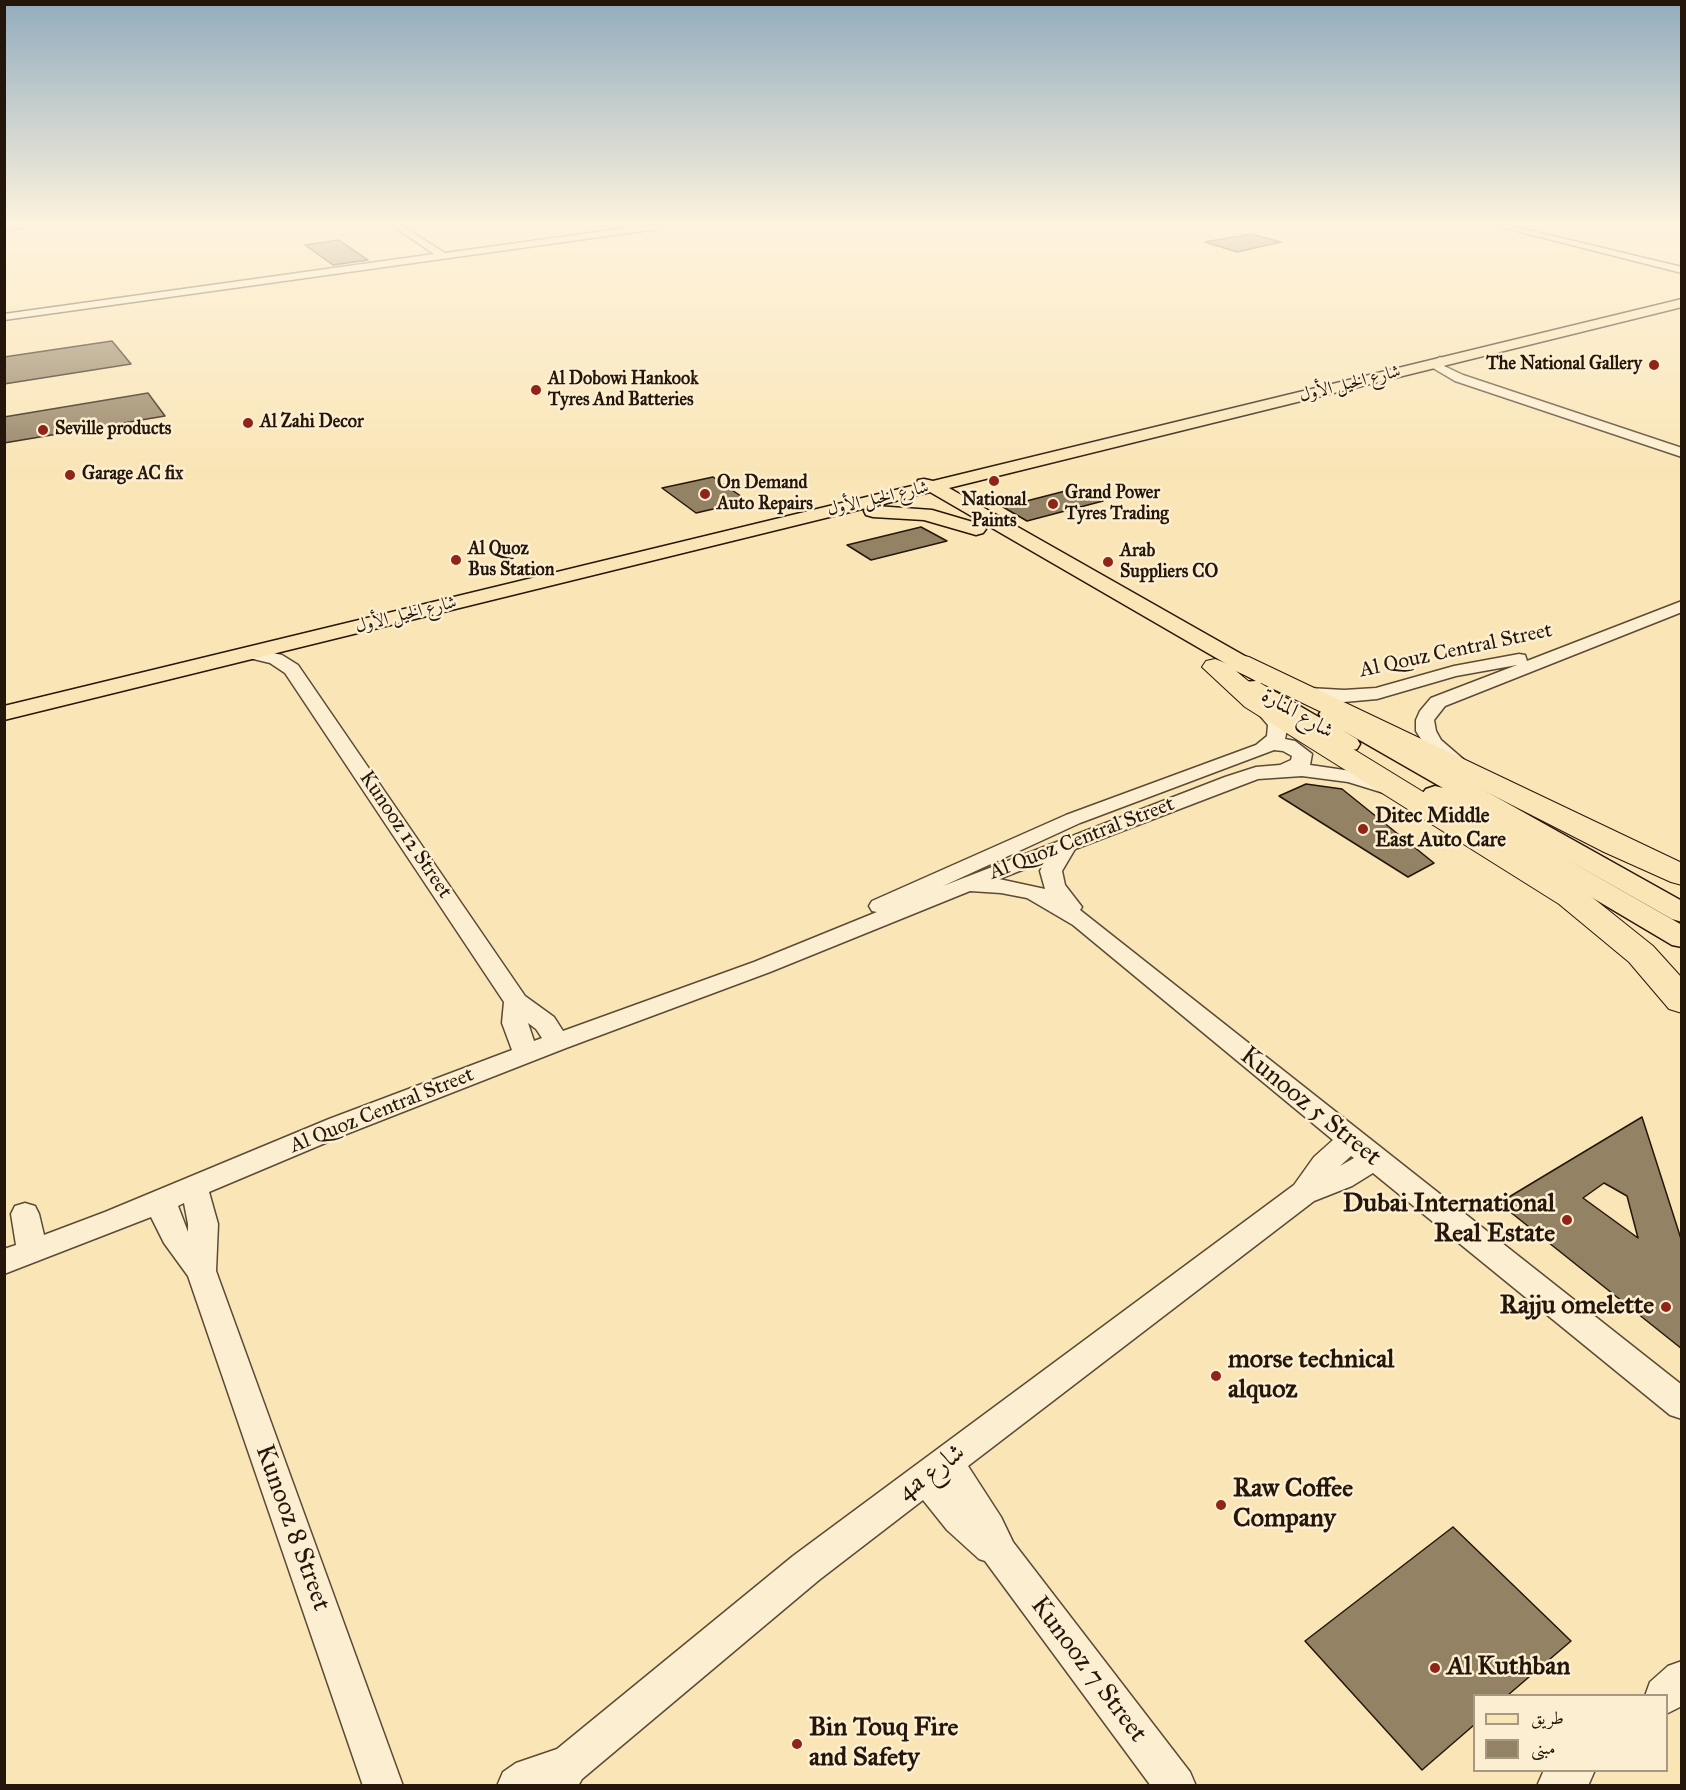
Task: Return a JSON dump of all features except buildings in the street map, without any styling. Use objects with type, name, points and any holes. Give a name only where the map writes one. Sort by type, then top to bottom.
[{"type":"highway","points":[[1227,665],[1309,694],[1605,841],[1682,875]]},
{"type":"highway","points":[[1227,665],[1256,701],[1596,914],[1641,954],[1682,1001]]},
{"type":"main road","name":"شارع الخيل الأول","points":[[4,713],[753,530],[1045,443],[1218,403],[1346,377],[1629,310]]},
{"type":"main road","name":"شارع الخيل الأول","points":[[4,701],[584,562],[784,505],[971,477],[1655,310]]},
{"type":"main road","points":[[907,485],[1018,455],[1045,443]]},
{"type":"main road","points":[[964,503],[959,496],[958,489],[971,477]]},
{"type":"main road","name":"شارع المنارة","points":[[907,485],[964,503],[1227,665],[1682,938]]},
{"type":"main road","name":"شارع المنارة","points":[[907,485],[975,529],[1682,913]]},
{"type":"main road","points":[[753,530],[778,530],[848,514],[886,510],[925,514],[975,529]]},
{"type":"street","points":[[4,317],[57,310]]},
{"type":"street","points":[[1440,362],[1439,368],[1459,378]]},
{"type":"street","points":[[1404,370],[1436,372],[1459,378],[1682,453]]},
{"type":"street","name":"Al Qouz Central Street","points":[[1471,773],[1440,750],[1429,738],[1424,725],[1429,711],[1451,695],[1577,649],[1682,606]]},
{"type":"street","points":[[292,669],[290,660],[295,650],[313,637]]},
{"type":"street","name":"Al Qouz Central Street","points":[[1309,694],[1344,696],[1377,693],[1454,671],[1577,649]]},
{"type":"street","points":[[250,653],[276,659],[292,669]]},
{"type":"street","name":"Kunooz 12 Street","points":[[292,669],[516,1002],[545,1023],[557,1042]]},
{"type":"street","points":[[1256,701],[1275,718],[1278,725],[1276,738],[1270,744]]},
{"type":"street","points":[[1270,744],[1288,745],[1302,754],[1301,763],[1286,770]]},
{"type":"street","name":"Al Quoz Central Street","points":[[762,967],[798,943],[1006,847],[1073,819],[1254,753],[1270,744]]},
{"type":"street","name":"Al Quoz Central Street","points":[[4,1262],[162,1200],[339,1126],[557,1042],[762,967],[960,886],[1256,773],[1286,770],[1318,771],[1351,776],[1411,798]]},
{"type":"street","name":"Kunooz 5 Street","points":[[1067,844],[1053,864],[1052,879],[1059,894],[1081,920]]},
{"type":"street","name":"Kunooz 5 Street","points":[[960,886],[1001,885],[1023,889],[1043,896],[1081,920],[1374,1159],[1682,1405]]},
{"type":"street","points":[[516,1002],[517,1033],[527,1054]]},
{"type":"street","name":"4a شارع","points":[[1304,1193],[1324,1164],[1351,1140]]},
{"type":"street","name":"4a شارع","points":[[517,1785],[530,1777],[561,1775],[806,1568],[1304,1193],[1342,1178],[1374,1159]]},
{"type":"street","name":"Kunooz 8 Street","points":[[194,1187],[202,1224],[201,1271]]},
{"type":"street","name":"Kunooz 8 Street","points":[[162,1200],[165,1215],[174,1235],[201,1271],[383,1785]]},
{"type":"street","points":[[26,1214],[32,1251]]},
{"type":"street","name":"Kunooz 7 Street","points":[[936,1470],[959,1518],[1000,1554],[1176,1785]]},
{"type":"street","points":[[1665,1694],[1682,1680]]},
{"type":"street","points":[[1557,1785],[1573,1772]]},
{"type":"place","name":"The National Gallery","points":[[1654,365]]},
{"type":"place","name":"Al Dobowi Hankook Tyres And Batteries","points":[[536,390]]},
{"type":"place","name":"Al Zahi Decor","points":[[248,423]]},
{"type":"place","name":"Seville products","points":[[43,430]]},
{"type":"place","name":"Garage AC fix","points":[[70,475]]},
{"type":"place","name":"National Paints","points":[[994,481]]},
{"type":"place","name":"On Demand Auto Repairs","points":[[705,494]]},
{"type":"place","name":"Grand Power Tyres Trading","points":[[1053,504]]},
{"type":"place","name":"Al Quoz Bus Station","points":[[456,560]]},
{"type":"place","name":"Arab Suppliers CO","points":[[1108,562]]},
{"type":"place","name":"Ditec Middle East Auto Care","points":[[1363,829]]},
{"type":"place","name":"Dubai International Real Estate","points":[[1567,1220]]},
{"type":"place","name":"Rajju omelette","points":[[1666,1307]]},
{"type":"place","name":"morse technical alquoz","points":[[1216,1376]]},
{"type":"place","name":"Raw Coffee Company","points":[[1221,1505]]},
{"type":"place","name":"Al Kuthban","points":[[1435,1668]]},
{"type":"place","name":"Bin Touq Fire and Safety","points":[[797,1744]]}]
